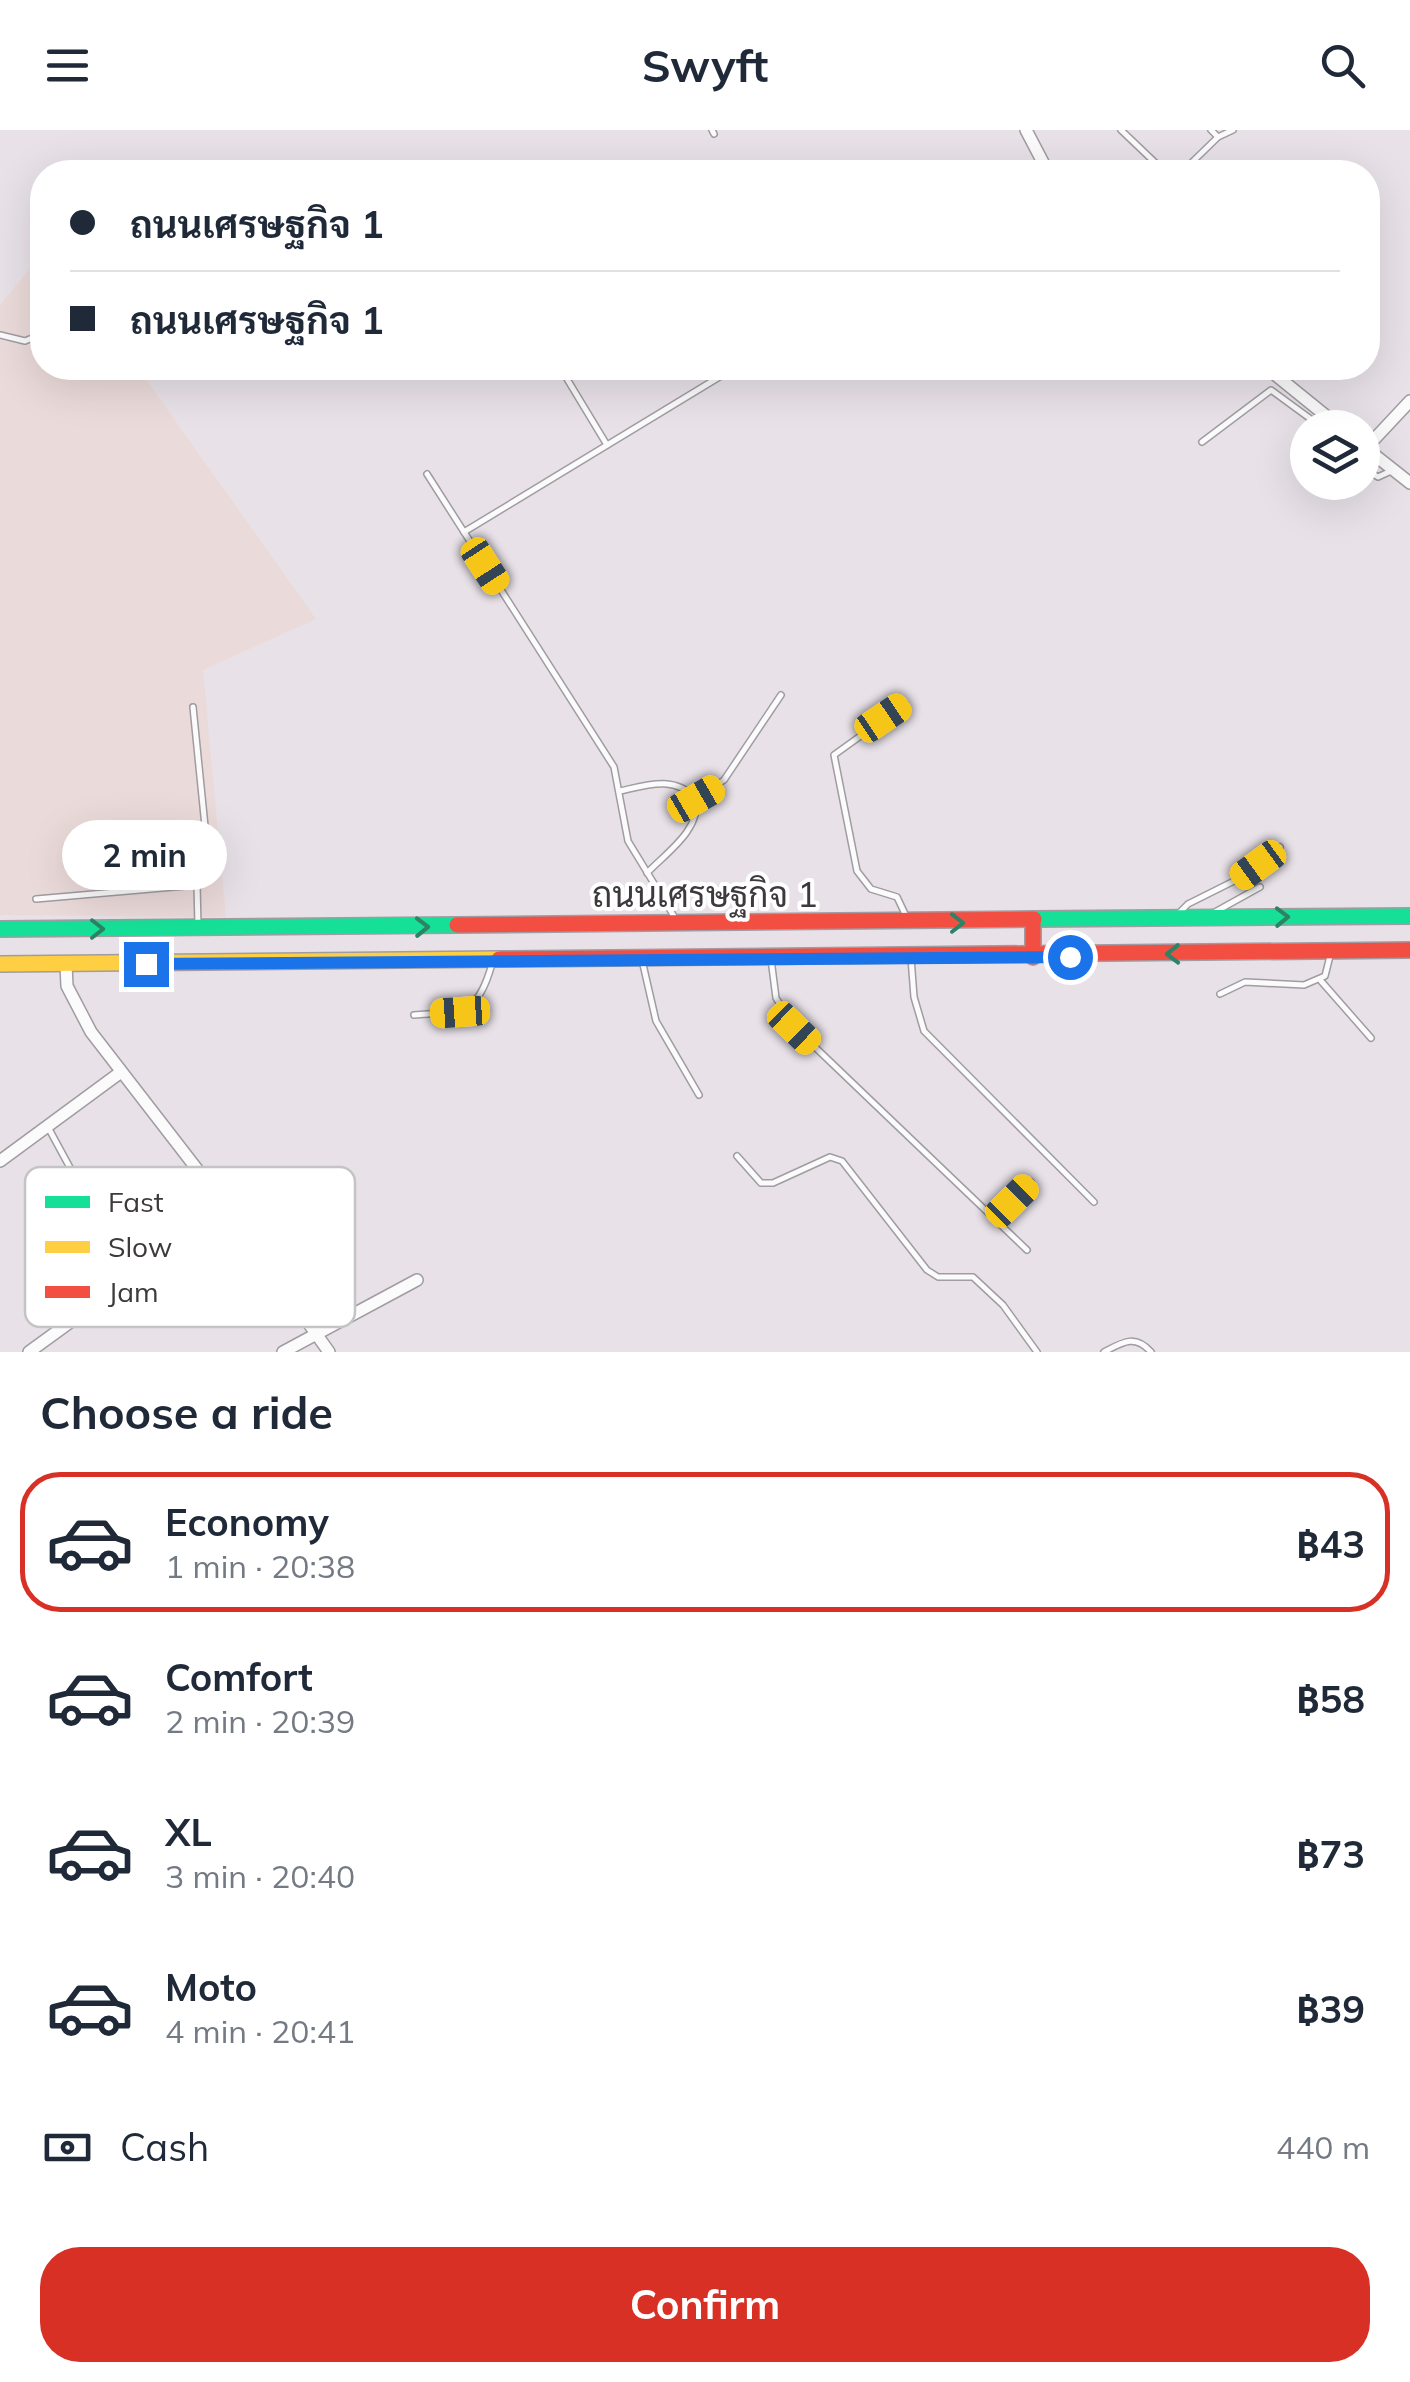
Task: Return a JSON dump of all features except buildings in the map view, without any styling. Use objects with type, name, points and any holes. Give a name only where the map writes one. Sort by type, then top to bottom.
[{"type":"main road","name":"ถนนเศรษฐกิจ 1","points":[[0,929],[1410,916]]},
{"type":"main road","points":[[1033,922],[1033,958]]},
{"type":"main road","name":"ถนนเศรษฐกิจ 1","points":[[0,964],[1033,958],[1410,950]]},
{"type":"street","points":[[1026,130],[1042,160]]},
{"type":"street","points":[[1282,380],[1319,410]]},
{"type":"street","points":[[1380,430],[1410,401]]},
{"type":"street","points":[[1380,459],[1410,482]]},
{"type":"street","points":[[66,964],[72,999],[121,1072],[195,1167]]},
{"type":"street","points":[[0,1161],[121,1072]]},
{"type":"street","points":[[355,1313],[417,1280]]},
{"type":"street","points":[[29,1352],[63,1327]]},
{"type":"street","points":[[313,1327],[329,1352]]},
{"type":"street","points":[[283,1352],[328,1327]]},
{"type":"lane","points":[[1121,130],[1153,160]]},
{"type":"lane","points":[[1211,130],[1218,137]]},
{"type":"lane","points":[[1194,160],[1218,137],[1233,130]]},
{"type":"lane","points":[[0,335],[30,339]]},
{"type":"lane","points":[[568,380],[607,445]]},
{"type":"lane","points":[[464,532],[714,380]]},
{"type":"lane","points":[[1202,442],[1271,390],[1298,410]]},
{"type":"lane","points":[[1380,476],[1394,470]]},
{"type":"lane","points":[[427,474],[614,767],[622,825],[679,925]]},
{"type":"lane","points":[[696,799],[724,780],[782,695]]},
{"type":"lane","points":[[905,704],[834,755],[857,871],[871,890],[896,897],[909,923]]},
{"type":"lane","points":[[192,707],[208,856],[197,885],[198,929]]},
{"type":"lane","points":[[620,792],[655,783],[676,785],[696,799],[698,812],[692,823],[646,873]]},
{"type":"lane","points":[[1174,919],[1182,908],[1242,877],[1280,846]]},
{"type":"lane","points":[[36,899],[197,885]]},
{"type":"lane","points":[[1212,918],[1220,908],[1260,887]]},
{"type":"lane","points":[[1321,981],[1331,951]]},
{"type":"lane","points":[[911,958],[914,998],[924,1031],[1094,1202]]},
{"type":"lane","points":[[771,959],[776,998],[794,1028],[1027,1250]]},
{"type":"lane","points":[[642,960],[656,1020],[699,1095]]},
{"type":"lane","points":[[414,1015],[460,1012],[474,1005],[484,994],[493,962]]},
{"type":"lane","points":[[1220,994],[1244,982],[1304,985],[1321,981]]},
{"type":"lane","points":[[1321,981],[1371,1038]]},
{"type":"lane","points":[[48,1126],[70,1167]]},
{"type":"lane","points":[[737,1156],[762,1182],[773,1183],[830,1157],[842,1161],[927,1270],[938,1278],[973,1277],[1003,1305],[1037,1352]]},
{"type":"lane","points":[[994,1219],[1031,1182]]},
{"type":"lane","points":[[1104,1352],[1128,1340],[1137,1340],[1151,1352]]},
{"type":"shaded area","points":[[30,269],[30,380],[147,380],[316,619],[203,670],[226,917],[0,915],[0,305]]},
{"type":"traffic: fast","points":[[1034,919],[1410,916]]},
{"type":"traffic: fast","points":[[0,929],[457,925]]},
{"type":"traffic: slow","points":[[0,964],[499,959]]},
{"type":"traffic: jam","points":[[457,925],[1034,919]]},
{"type":"traffic: jam","points":[[1033,922],[1033,957]]},
{"type":"traffic: jam","points":[[499,959],[1410,950]]},
{"type":"route","points":[[146,964],[1070,957]]}]
